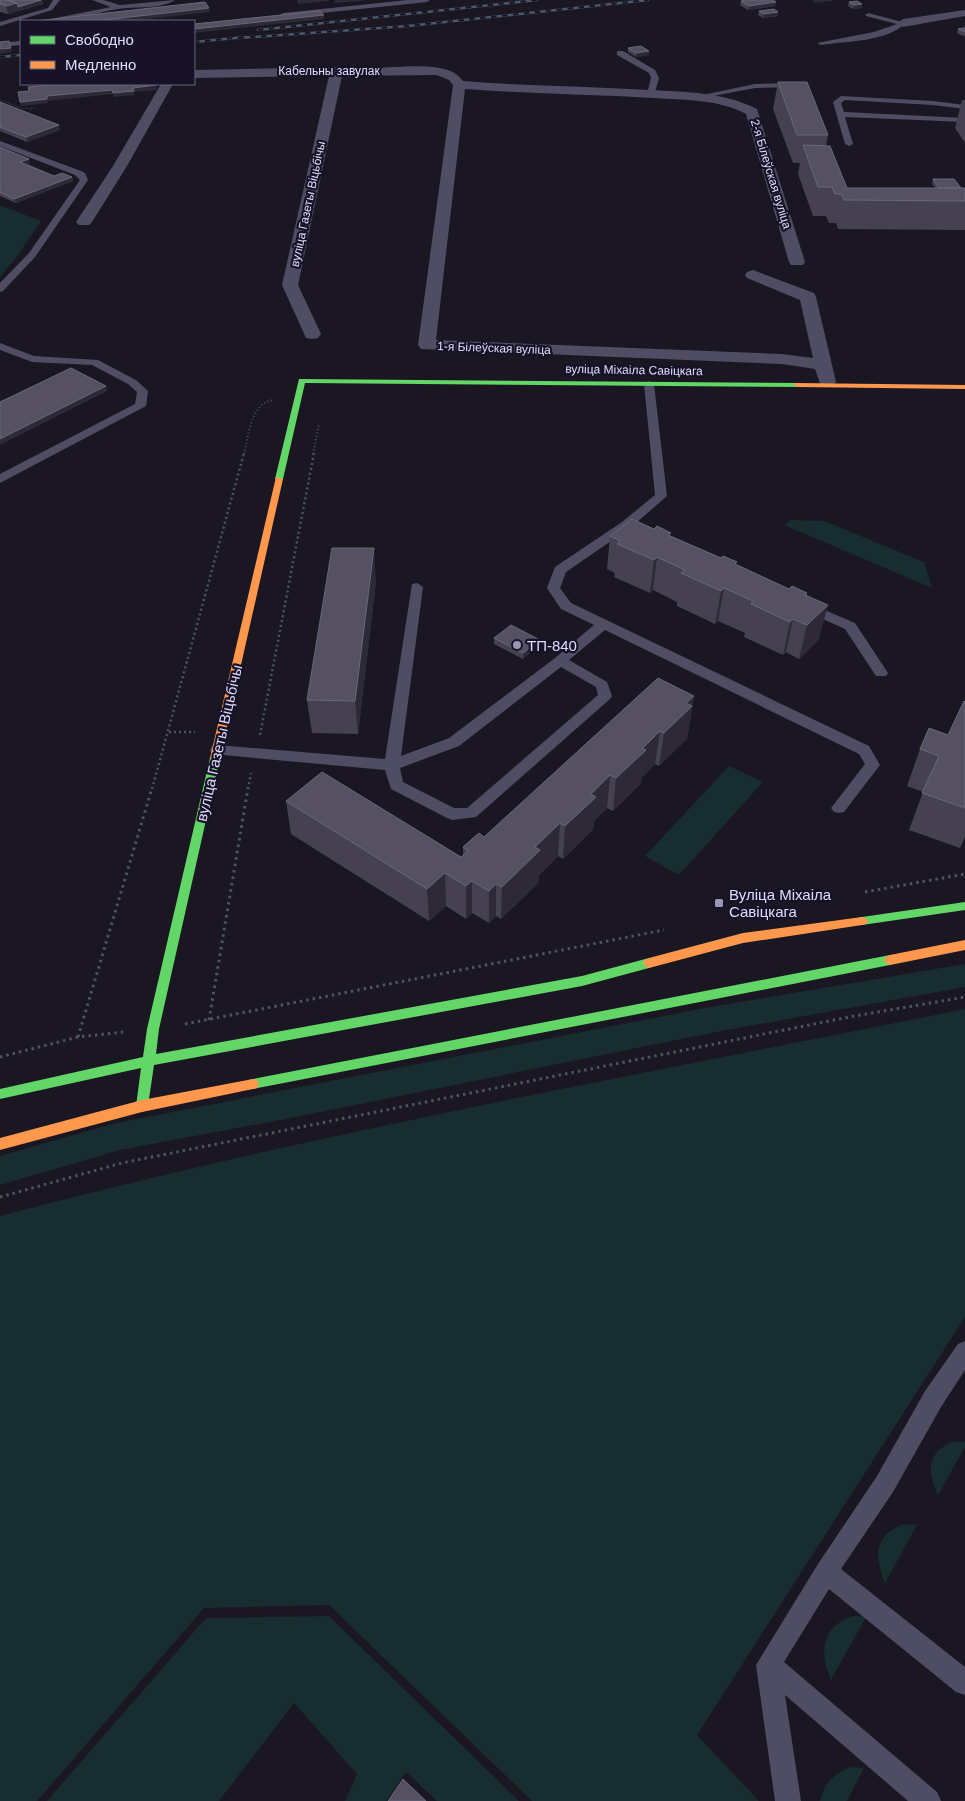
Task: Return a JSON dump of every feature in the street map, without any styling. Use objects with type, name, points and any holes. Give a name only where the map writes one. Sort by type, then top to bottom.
[{"type":"street","points":[[903,23],[965,14]]},
{"type":"street","name":"вуліца Газеты Віцьбічы","points":[[312,334],[290,285],[337,71]]},
{"type":"street","name":"Кабельны завулак","points":[[195,74],[438,71],[454,77],[459,85]]},
{"type":"street","points":[[84,222],[120,166],[166,85]]},
{"type":"street","name":"2-я Білеўская вуліца","points":[[459,85],[522,90],[587,90],[651,94],[697,97],[735,103],[752,112],[797,262]]},
{"type":"street","name":"1-я Білеўская вуліца","points":[[459,85],[427,345],[782,359],[824,365]]},
{"type":"street","points":[[753,275],[808,297],[827,386]]},
{"type":"street","name":"вуліца Газеты Віцьбічы","points":[[142,1106],[153,1029],[302,381]]},
{"type":"street","name":"вуліца Міхаіла Савіцкага","points":[[302,381],[965,387]]},
{"type":"street","points":[[0,1094],[148,1061],[582,980],[743,938],[965,906]]},
{"type":"street","points":[[0,1144],[142,1106],[965,945]]},
{"type":"lane","points":[[0,24],[50,9],[57,0]]},
{"type":"lane","points":[[95,0],[120,7]]},
{"type":"lane","points":[[49,20],[172,0]]},
{"type":"lane","points":[[279,16],[427,0]]},
{"type":"lane","points":[[868,14],[903,23]]},
{"type":"lane","points":[[821,43],[896,29],[903,23]]},
{"type":"lane","points":[[0,45],[20,43]]},
{"type":"lane","points":[[620,53],[652,72],[655,78],[651,94]]},
{"type":"lane","points":[[697,97],[755,86],[797,85]]},
{"type":"lane","points":[[849,144],[837,102],[844,98],[933,103],[965,108]]},
{"type":"lane","points":[[841,115],[854,114],[965,120]]},
{"type":"lane","points":[[0,143],[78,173],[82,175],[84,180],[32,255],[0,289]]},
{"type":"lane","points":[[0,346],[32,359],[94,362],[132,382],[143,392],[140,406],[0,479]]},
{"type":"lane","points":[[649,384],[661,496],[626,525],[560,570],[553,588],[566,606],[864,750],[873,765],[839,808]]},
{"type":"lane","points":[[626,525],[644,533]]},
{"type":"lane","points":[[416,588],[392,765],[396,785],[452,814],[472,813],[605,696],[602,685],[560,661]]},
{"type":"lane","points":[[797,602],[850,626],[881,673]]},
{"type":"lane","points":[[217,750],[392,765],[454,742],[560,661],[602,624]]},
{"type":"lane","points":[[788,1801],[768,1665],[826,1572],[886,1484],[933,1399],[965,1350]]},
{"type":"lane","points":[[826,1572],[965,1683]]},
{"type":"lane","points":[[768,1665],[928,1801]]},
{"type":"path","points":[[0,100],[24,109],[35,108]]},
{"type":"path","points":[[78,1037],[169,732],[256,409],[267,401],[298,399]]},
{"type":"path","points":[[209,1020],[255,753],[261,731],[320,419]]},
{"type":"path","points":[[169,732],[200,732]]},
{"type":"path","points":[[864,892],[965,874]]},
{"type":"path","points":[[0,1057],[78,1037],[153,1029],[209,1020],[673,928]]},
{"type":"path","points":[[0,1197],[132,1161],[849,1017],[965,997]]},
{"type":"green space","points":[[0,205],[41,221],[16,258],[0,277]]},
{"type":"green space","points":[[791,520],[824,521],[924,562],[932,588],[784,525]]},
{"type":"green space","points":[[729,766],[763,782],[679,875],[645,856]]},
{"type":"green space","points":[[965,964],[965,987],[716,1032],[286,1119],[120,1150],[0,1185],[0,1156],[116,1123],[705,1008]]},
{"type":"green space","points":[[965,1009],[965,1317],[697,1735],[759,1801],[532,1801],[329,1605],[204,1608],[37,1801],[0,1801],[0,1216],[240,1157],[481,1105]]},
{"type":"green space","points":[[956,1441],[965,1442],[965,1447],[938,1495],[931,1470],[934,1456],[946,1445]]},
{"type":"green space","points":[[905,1524],[917,1525],[885,1583],[879,1564],[879,1547],[887,1534]]},
{"type":"green space","points":[[329,1616],[519,1801],[437,1801],[406,1772],[386,1801],[345,1801],[357,1774],[294,1703],[219,1801],[47,1801],[206,1618]]},
{"type":"green space","points":[[853,1616],[866,1617],[831,1680],[825,1660],[824,1650],[826,1642],[834,1627]]},
{"type":"green space","points":[[851,1767],[864,1768],[847,1801],[820,1801],[827,1784],[840,1772]]},
{"type":"building","points":[[0,0],[17,3],[6,6],[0,4]]},
{"type":"building","points":[[7,0],[41,0],[18,7],[17,3]]},
{"type":"building","points":[[773,0],[776,2],[749,6],[741,1]]},
{"type":"building","points":[[857,1],[862,4],[854,5],[849,2]]},
{"type":"building","points":[[205,2],[209,8],[105,20],[44,20]]},
{"type":"building","points":[[774,9],[778,12],[763,14],[759,11]]},
{"type":"building","points":[[320,11],[324,15],[195,29],[195,24]]},
{"type":"building","points":[[9,41],[11,48],[0,49],[0,42]]},
{"type":"building","points":[[641,46],[649,51],[636,53],[628,48]]},
{"type":"building","points":[[778,82],[807,82],[828,135],[797,135]]},
{"type":"building","points":[[49,85],[156,85],[133,88],[134,91],[113,93],[112,90],[47,96],[47,99],[20,102],[18,92],[29,91],[28,87]]},
{"type":"building","points":[[0,102],[59,125],[26,137],[0,127]]},
{"type":"building","points":[[803,145],[830,146],[847,188],[965,188],[965,201],[844,200],[841,194],[835,194],[832,187],[818,187]]},
{"type":"building","points":[[0,147],[29,159],[20,162],[54,176],[62,173],[72,177],[14,199],[0,192]]},
{"type":"building","points":[[933,179],[954,179],[961,188],[939,188]]},
{"type":"building","points":[[71,368],[106,386],[0,439],[0,402]]},
{"type":"building","points":[[632,519],[654,529],[657,526],[671,533],[668,535],[721,558],[723,556],[737,562],[735,564],[789,589],[792,586],[807,593],[805,595],[828,605],[807,625],[793,619],[790,622],[751,604],[753,601],[724,588],[721,591],[681,573],[685,570],[657,557],[654,560],[617,544],[621,541],[610,536]]},
{"type":"building","points":[[332,548],[374,548],[355,701],[307,700]]},
{"type":"building","name":"ТП-840","points":[[511,625],[540,640],[523,653],[494,638]]},
{"type":"building","points":[[658,678],[694,696],[686,703],[692,706],[664,733],[660,731],[642,749],[646,750],[616,778],[610,775],[591,794],[596,797],[565,826],[560,823],[535,847],[540,850],[502,887],[496,884],[489,891],[472,881],[466,886],[445,873],[427,889],[286,801],[322,772],[461,857],[468,851],[463,847],[479,833],[484,837]]},
{"type":"building","points":[[964,701],[965,808],[922,793],[939,756],[920,749],[929,728],[948,735]]},
{"type":"building","points":[[403,1779],[426,1801],[388,1801]]},
{"type":"railway","points":[[258,30],[537,0]]},
{"type":"railway","points":[[239,38],[408,26],[648,0]]},
{"type":"railway","points":[[195,42],[246,37]]},
{"type":"railway","points":[[0,57],[20,55]]},
{"type":"traffic: fast","points":[[279,479],[302,381],[798,385]]},
{"type":"traffic: fast","points":[[142,1106],[153,1029],[215,758]]},
{"type":"traffic: fast","points":[[862,921],[965,906]]},
{"type":"traffic: fast","points":[[253,1084],[890,960]]},
{"type":"traffic: fast","points":[[0,1094],[148,1061],[582,981],[649,963]]},
{"type":"traffic: slow","points":[[798,385],[965,387]]},
{"type":"traffic: slow","points":[[215,758],[279,479]]},
{"type":"traffic: slow","points":[[649,963],[743,938],[862,921]]},
{"type":"traffic: slow","points":[[890,960],[965,945]]},
{"type":"traffic: slow","points":[[0,1144],[142,1106],[253,1084]]},
{"type":"place","name":"ТП-840","points":[[517,645]]},
{"type":"place","name":"Вуліца Міхаіла Савіцкага","points":[[719,903]]}]
